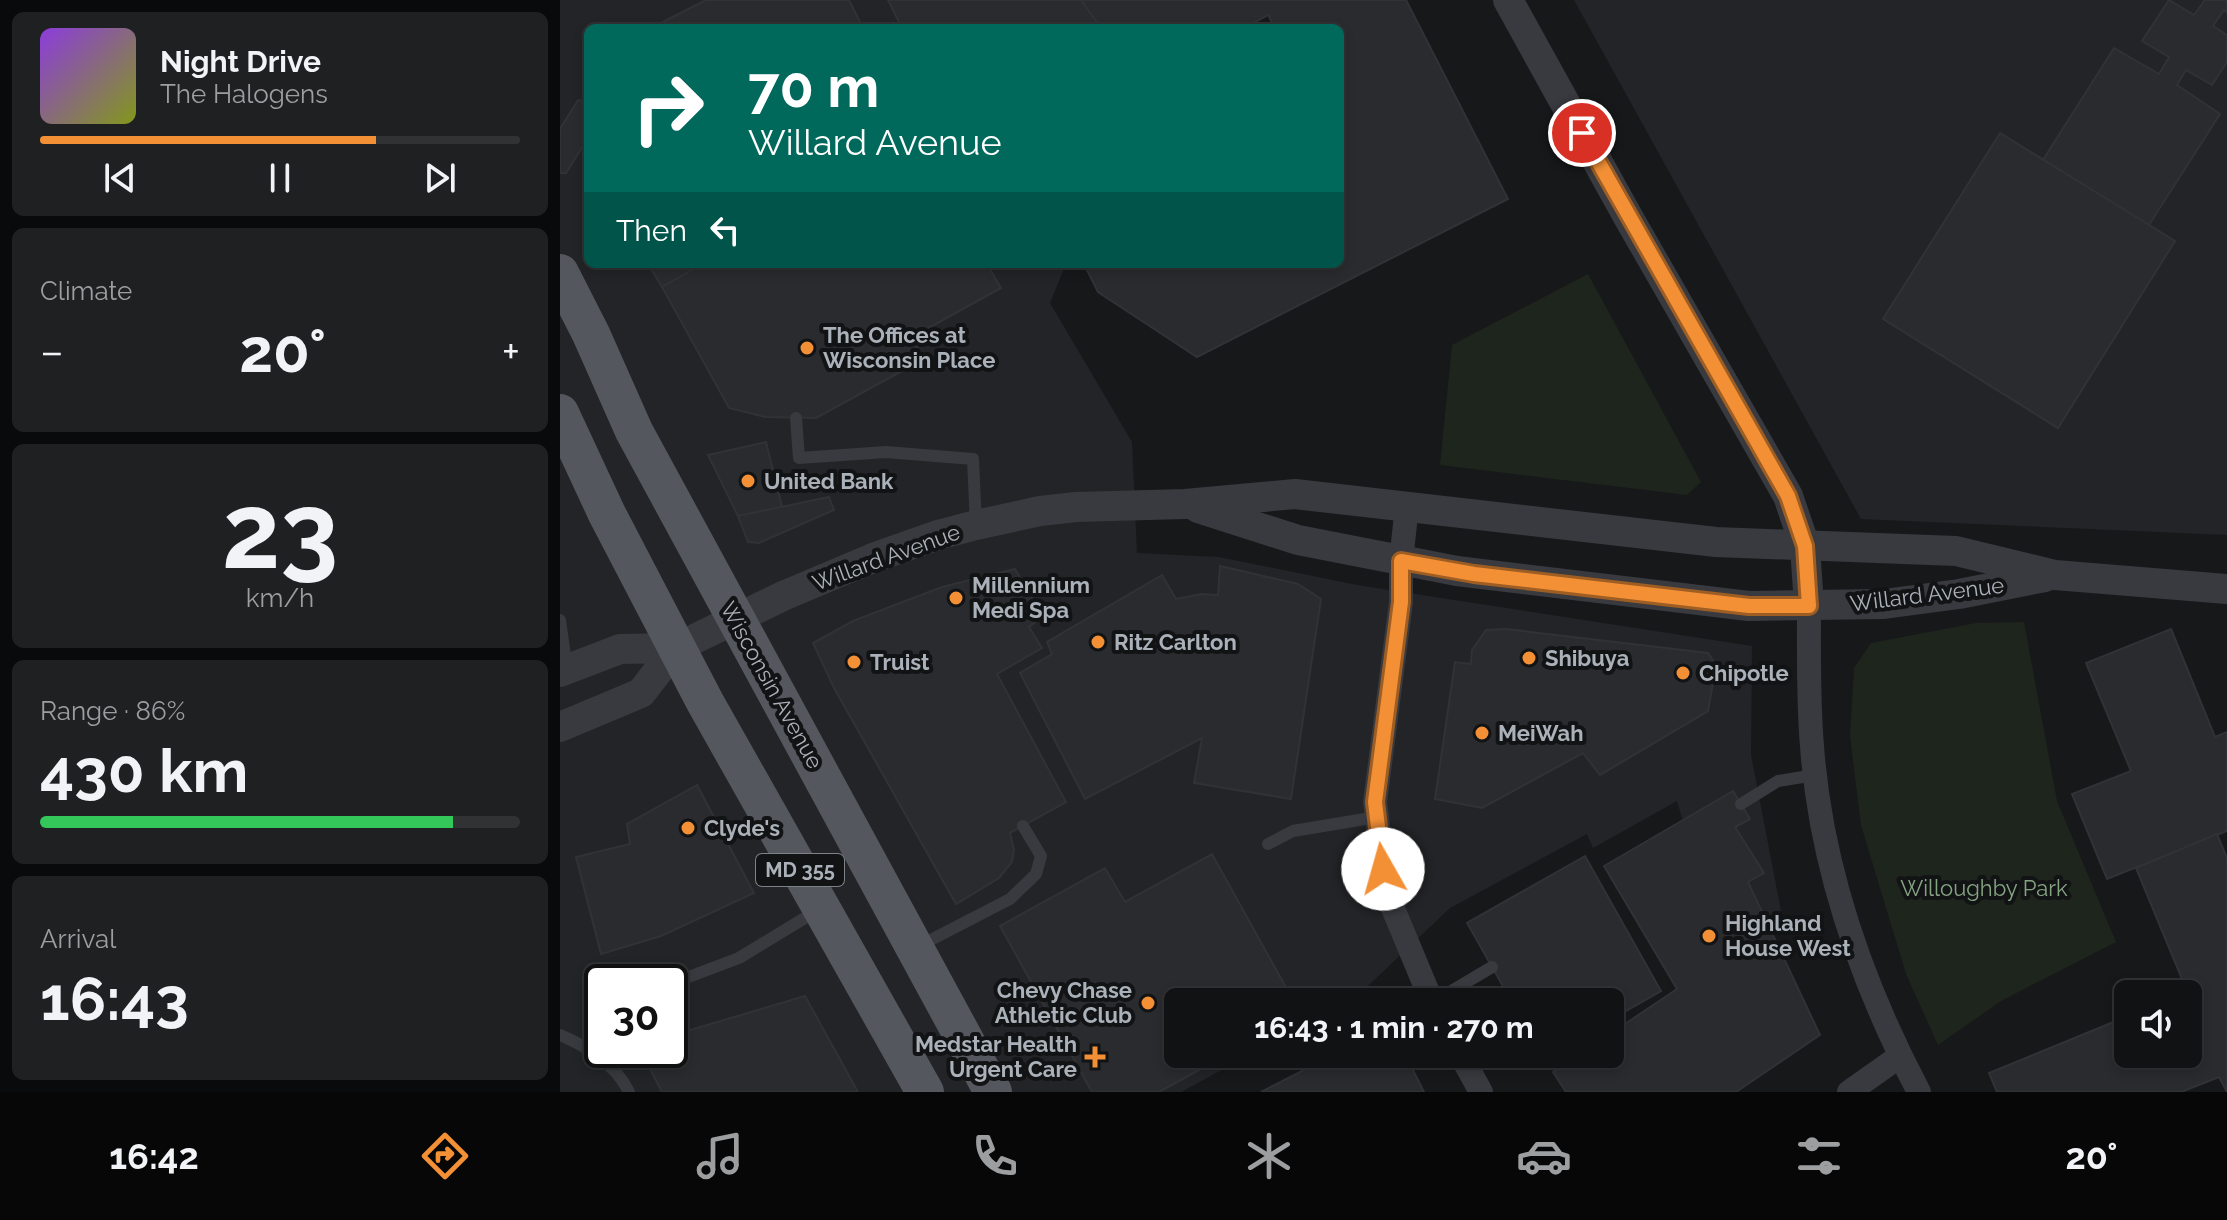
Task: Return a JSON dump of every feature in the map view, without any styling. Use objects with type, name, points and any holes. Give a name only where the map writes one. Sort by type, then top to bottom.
[{"type":"main road","name":"Wisconsin Avenue","points":[[560,273],[634,431],[993,1092]]},
{"type":"main road","name":"MD 355","points":[[560,413],[607,514],[676,648],[925,1092]]},
{"type":"street","points":[[1508,0],[1788,496],[1805,546],[1815,775],[1826,839],[1856,953],[1900,1056],[1919,1092]]},
{"type":"street","name":"Willard Avenue","points":[[676,648],[873,558],[976,525],[1040,511],[1076,507],[1185,504],[1295,494],[1716,542],[1956,551],[2055,575],[2227,589]]},
{"type":"street","name":"Willard Avenue","points":[[1185,504],[1298,540],[1401,561],[1474,574],[1749,606],[1897,603],[2055,575]]},
{"type":"street","points":[[1407,506],[1401,561],[1401,602],[1375,802],[1387,894],[1426,988]]},
{"type":"street","points":[[562,675],[620,649],[676,648]]},
{"type":"street","points":[[560,727],[641,693],[676,648]]},
{"type":"street","points":[[1849,1092],[1900,1056]]},
{"type":"street","points":[[1468,1068],[1481,1092]]},
{"type":"lane","points":[[796,418],[799,458],[886,452],[973,459],[976,525]]},
{"type":"lane","points":[[560,620],[562,675]]},
{"type":"lane","points":[[1741,804],[1778,781],[1815,775]]},
{"type":"lane","points":[[1268,844],[1293,831],[1377,817]]},
{"type":"lane","points":[[916,947],[1010,899],[1036,874],[1041,856],[1023,826]]},
{"type":"lane","points":[[688,977],[739,958],[821,908]]},
{"type":"lane","points":[[1456,988],[1492,967]]},
{"type":"lane","points":[[560,1035],[584,1045]]},
{"type":"lane","points":[[610,1068],[623,1080],[629,1092]]},
{"type":"shaded area","points":[[560,0],[1092,0],[1106,24],[584,24],[584,268],[1064,268],[1050,303],[1132,442],[1137,553],[1219,557],[1357,585],[1752,646],[1751,755],[1782,916],[1720,945],[1677,801],[1593,848],[1587,834],[1450,908],[1366,988],[1164,988],[1164,1068],[1225,1068],[1181,1092],[560,1092]]},
{"type":"shaded area","points":[[1574,0],[2227,0],[2227,535],[1861,519]]},
{"type":"green space","points":[[1588,274],[1701,482],[1687,495],[1440,465],[1452,345]]},
{"type":"green space","name":"Willoughby Park","points":[[2024,622],[2057,801],[2116,942],[2001,1001],[1938,1045],[1906,974],[1861,825],[1850,736],[1854,668],[1871,643],[1976,623]]},
{"type":"building","points":[[706,0],[849,0],[861,24],[659,24]]},
{"type":"building","points":[[888,0],[1081,0],[1098,24],[900,24]]},
{"type":"building","points":[[1081,0],[1406,0],[1508,199],[1197,357],[1098,292],[1086,268],[1344,268],[1344,24],[1273,24],[1268,15],[1251,24],[1098,24]]},
{"type":"building","points":[[2169,0],[2194,15],[2205,0],[2227,0],[2227,13],[2224,10],[2213,26],[2227,35],[2227,62],[2212,85],[2186,70],[2177,85],[2220,114],[2149,225],[2043,160],[2114,48],[2159,74],[2169,57],[2142,41]]},
{"type":"building","points":[[578,100],[584,101],[584,144],[566,173],[560,173],[560,129]]},
{"type":"building","points":[[2000,133],[2175,241],[2058,428],[1883,319]]},
{"type":"building","points":[[650,268],[696,268],[662,287]]},
{"type":"building","name":"The Offices at Wisconsin Place","points":[[696,268],[989,268],[1001,288],[912,337],[924,359],[816,418],[765,417],[729,408],[662,287]]},
{"type":"building","name":"United Bank","points":[[766,442],[782,507],[738,516],[708,455]]},
{"type":"building","points":[[829,497],[834,510],[759,543],[748,542],[738,516]]},
{"type":"building","points":[[1220,566],[1298,584],[1321,599],[1291,799],[1194,783],[1202,738],[1085,799],[1020,673],[1052,654],[1047,642],[1162,575],[1176,599],[1201,594],[1218,595]]},
{"type":"building","points":[[1015,569],[1043,616],[1029,627],[1042,648],[997,674],[1066,802],[1010,833],[1014,850],[1012,862],[999,878],[956,904],[834,688],[813,643],[853,621],[942,587]]},
{"type":"building","points":[[1506,629],[1708,653],[1715,671],[1708,711],[1600,775],[1583,753],[1482,808],[1435,799],[1455,662],[1471,664],[1472,650],[1486,630]]},
{"type":"building","points":[[2171,629],[2215,737],[2227,732],[2227,831],[2107,879],[2072,794],[2131,771],[2086,663]]},
{"type":"building","points":[[697,785],[754,893],[661,936],[601,954],[576,857],[630,844],[627,824]]},
{"type":"building","name":"Highland House West","points":[[1733,791],[1750,819],[1735,827],[1764,873],[1748,882],[1820,1035],[1736,1092],[1566,1092],[1553,1072],[1559,1068],[1624,1068],[1624,1025],[1677,989],[1604,866]]},
{"type":"building","points":[[2217,834],[2227,858],[2227,1092],[2219,1077],[2181,1092],[1997,1092],[1989,1073],[2114,1022],[2114,1068],[2202,1068],[2202,980],[2182,980],[2136,868]]},
{"type":"building","points":[[1212,854],[1286,988],[1164,988],[1164,1068],[1203,1068],[1159,1092],[1092,1092],[1000,926],[1105,868],[1125,902]]},
{"type":"building","points":[[1585,856],[1661,991],[1624,1012],[1624,988],[1504,988],[1467,923]]},
{"type":"building","points":[[805,996],[858,1092],[662,1092],[650,1068],[688,1068],[688,1031]]},
{"type":"building","points":[[1308,1068],[1412,1068],[1424,1092],[1261,1092]]},
{"type":"place","name":"The Offices at Wisconsin Place","points":[[807,348]]},
{"type":"place","name":"United Bank","points":[[748,481]]},
{"type":"place","name":"Millennium Medi Spa","points":[[956,598]]},
{"type":"place","name":"Ritz Carlton","points":[[1098,642]]},
{"type":"place","name":"Shibuya","points":[[1529,658]]},
{"type":"place","name":"Truist","points":[[854,662]]},
{"type":"place","name":"Chipotle","points":[[1683,673]]},
{"type":"place","name":"MeiWah","points":[[1482,733]]},
{"type":"place","name":"Clyde's","points":[[688,828]]},
{"type":"place","name":"Highland House West","points":[[1709,936]]},
{"type":"place","name":"Chevy Chase Athletic Club","points":[[1148,1003]]},
{"type":"place","name":"Medstar Health Urgent Care","points":[[1095,1057]]},
{"type":"route","points":[[1383,869],[1375,802],[1403,585],[1401,561],[1474,574],[1749,606],[1809,606],[1809,578],[1802,529],[1788,496],[1582,133]]}]
